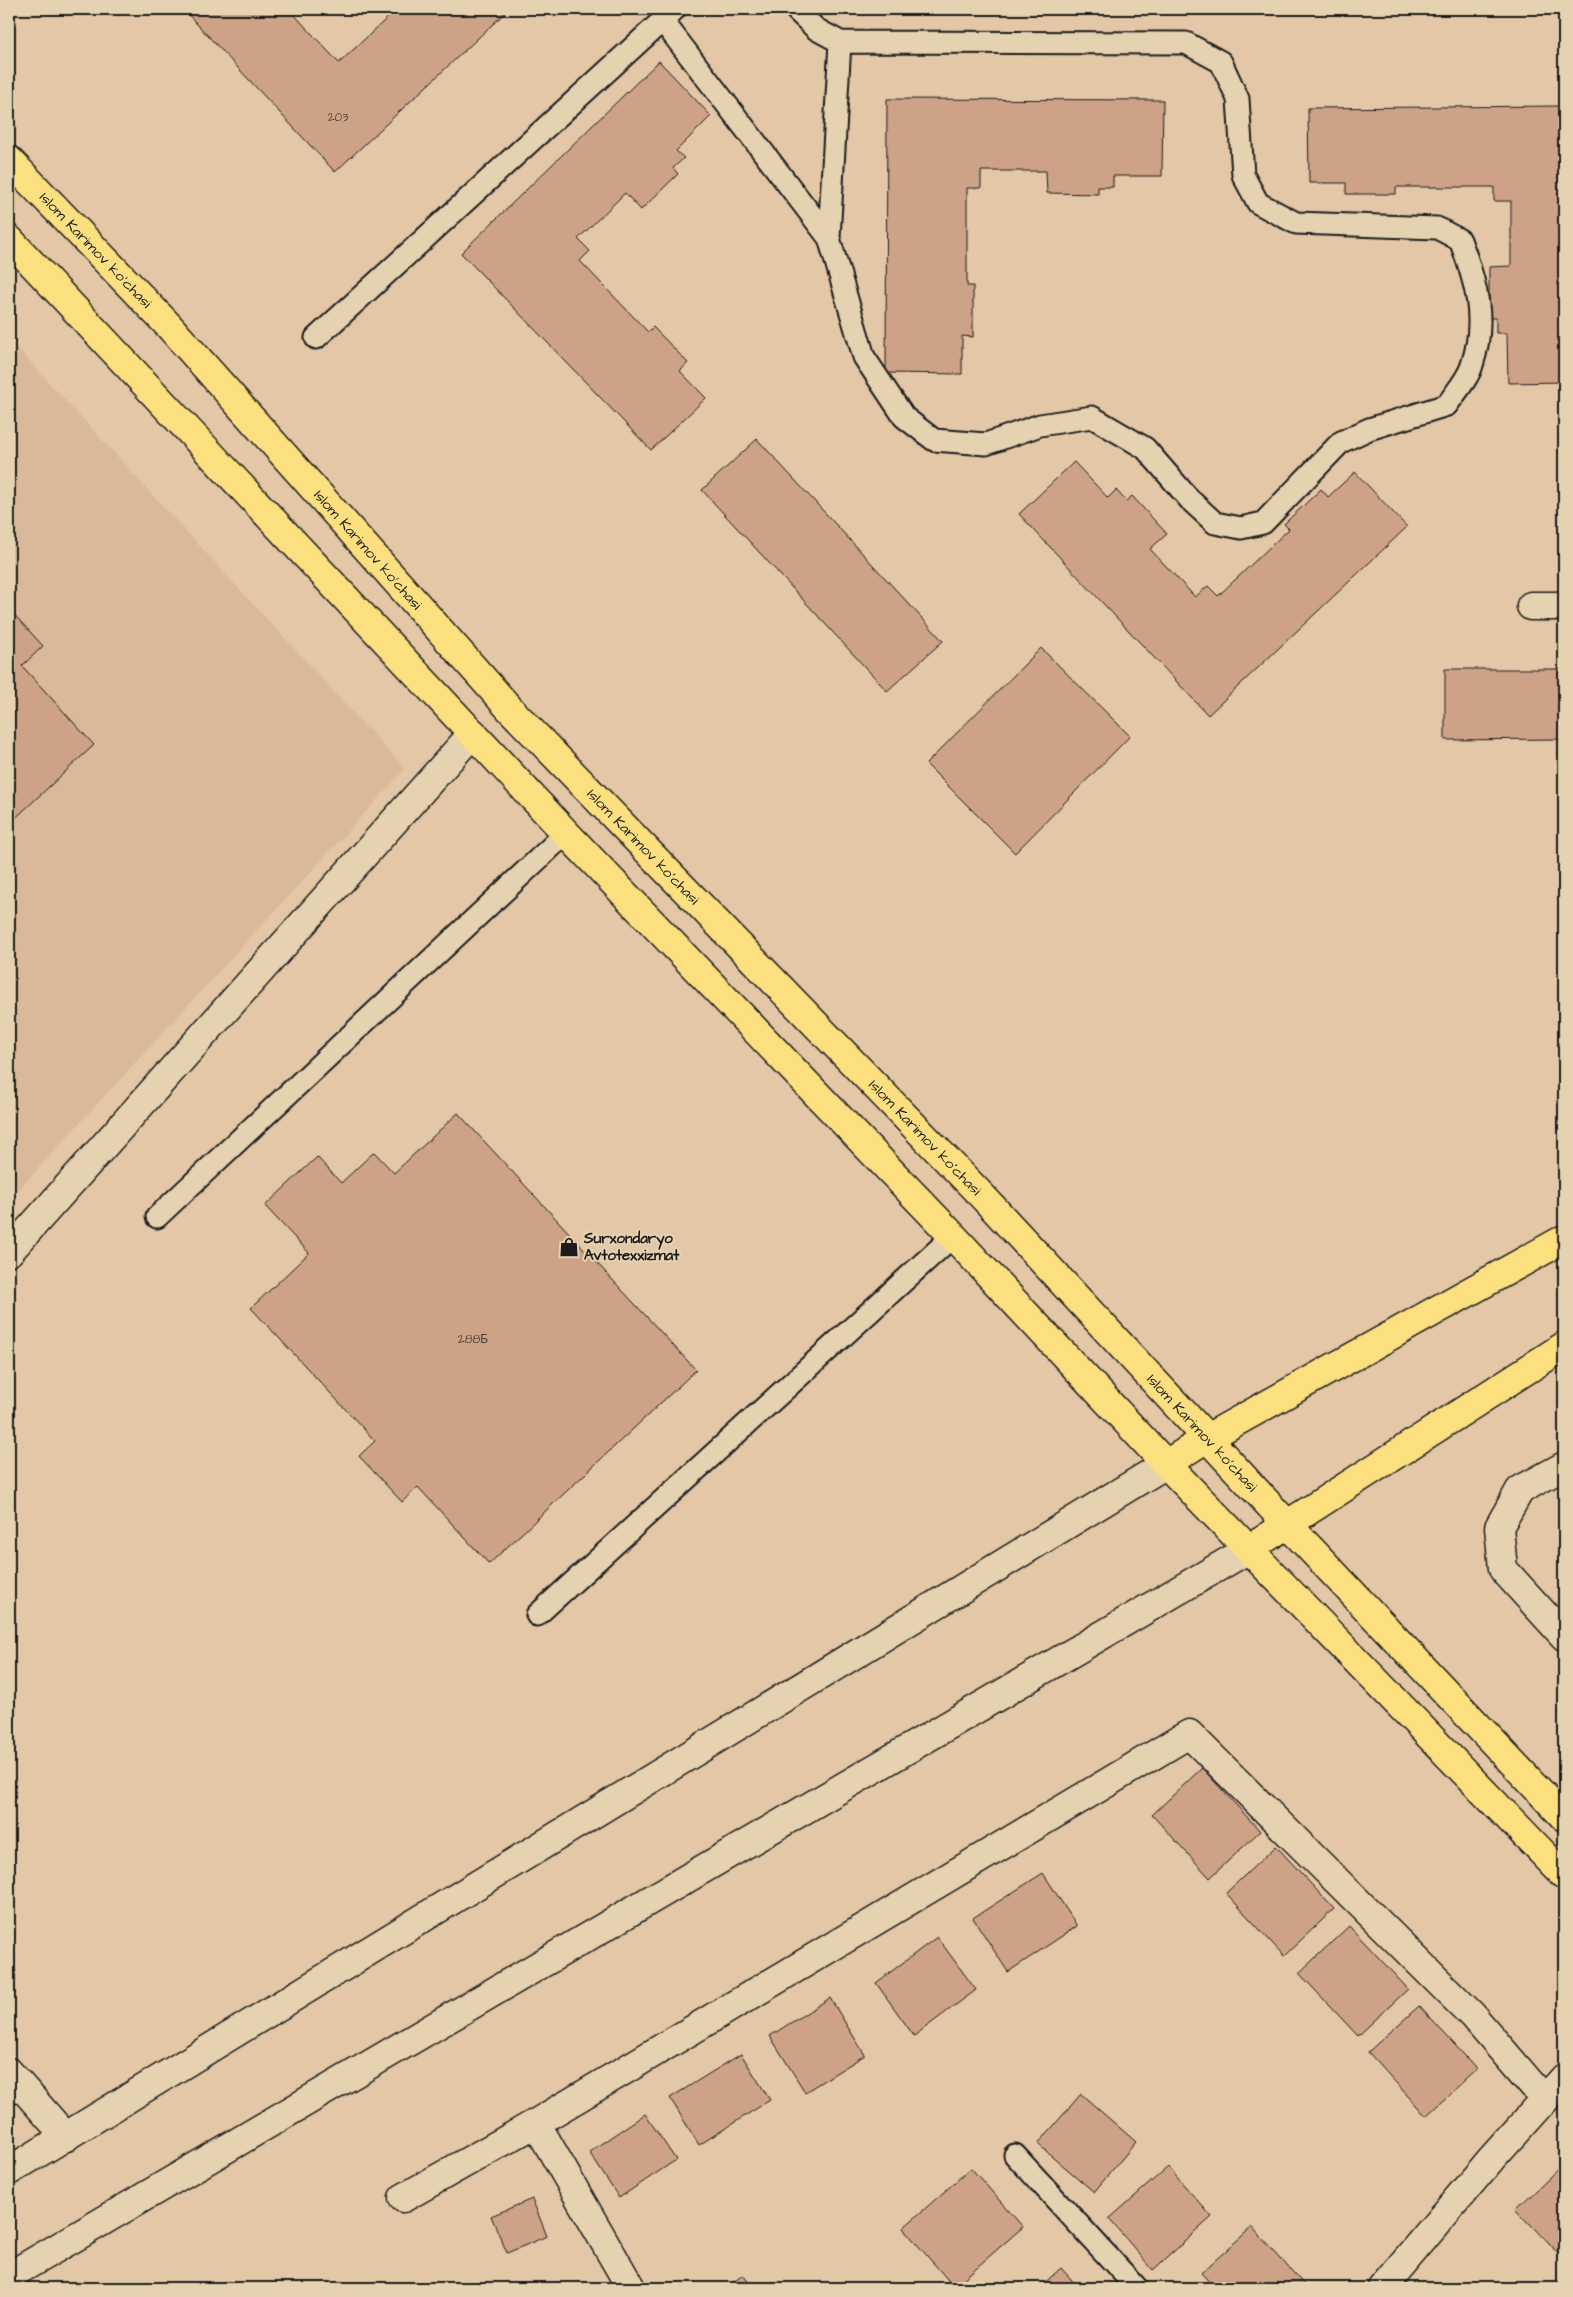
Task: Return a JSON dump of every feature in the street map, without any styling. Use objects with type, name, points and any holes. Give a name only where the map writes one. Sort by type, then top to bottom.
[{"type":"main road","name":"Islom Karimov ko'chasi","points":[[9,160],[169,326],[510,708],[984,1198],[1287,1524],[1564,1817]]},
{"type":"main road","points":[[9,239],[566,833],[953,1236],[1166,1464],[1564,1875]]},
{"type":"main road","points":[[1166,1464],[1207,1438],[1564,1239]]},
{"type":"main road","points":[[1249,1549],[1564,1346]]},
{"type":"street","points":[[1531,606],[1564,606]]},
{"type":"street","points":[[9,1252],[473,733]]},
{"type":"street","points":[[9,2171],[1166,1464]]},
{"type":"street","points":[[1564,1466],[1520,1490],[1498,1527],[1503,1568],[1564,1636]]},
{"type":"street","points":[[9,2276],[1249,1549]]},
{"type":"street","points":[[403,2198],[536,2123],[1189,1734],[1472,2014],[1545,2100]]},
{"type":"street","points":[[9,2072],[66,2137]]},
{"type":"street","points":[[1382,2288],[1492,2158],[1564,2078]]},
{"type":"street","points":[[536,2123],[631,2288]]},
{"type":"lane","points":[[316,338],[668,14],[829,238],[864,357],[904,417],[934,440],[986,444],[1040,425],[1092,417],[1144,448],[1190,500],[1215,523],[1242,528],[1263,523],[1341,442],[1369,429],[1447,405],[1472,366],[1480,321],[1474,278],[1460,240],[1437,228],[1296,223],[1258,203],[1243,175],[1238,99],[1225,70],[1221,62],[1186,43],[840,42],[816,29],[795,9]]},
{"type":"lane","points":[[829,238],[840,42]]},
{"type":"lane","points":[[157,1217],[566,833]]},
{"type":"lane","points":[[537,1615],[953,1236]]},
{"type":"lane","points":[[1015,2155],[1138,2288]]},
{"type":"shaded area","points":[[9,339],[405,769],[9,1200]]},
{"type":"building","points":[[183,9],[289,9],[339,63],[397,9],[509,9],[335,172]]},
{"type":"building","points":[[659,61],[711,116],[676,151],[684,158],[673,168],[678,174],[641,210],[625,193],[578,239],[590,251],[580,261],[648,332],[653,327],[688,363],[680,371],[706,398],[651,450],[461,253]]},
{"type":"building","points":[[887,99],[1163,100],[1162,176],[1113,176],[1113,187],[1098,187],[1098,194],[1047,193],[1046,171],[981,171],[981,188],[967,188],[967,286],[973,286],[973,337],[962,336],[962,374],[886,373]]},
{"type":"building","points":[[1564,106],[1564,382],[1508,383],[1507,333],[1496,333],[1496,318],[1489,318],[1489,267],[1511,266],[1511,201],[1494,201],[1494,187],[1396,187],[1396,194],[1346,194],[1346,183],[1309,183],[1308,108]]},
{"type":"building","points":[[757,439],[943,641],[887,691],[702,490]]},
{"type":"building","points":[[1074,462],[1108,498],[1116,490],[1126,501],[1132,496],[1167,534],[1150,549],[1195,597],[1208,586],[1218,596],[1289,529],[1284,524],[1321,489],[1328,497],[1355,472],[1407,527],[1208,715],[1019,514]]},
{"type":"building","points":[[9,609],[43,646],[22,666],[94,745],[9,824]]},
{"type":"building","points":[[1041,648],[1130,736],[1015,853],[926,764]]},
{"type":"building","points":[[1445,669],[1564,669],[1564,739],[1445,740]]},
{"type":"building","points":[[458,1113],[696,1370],[489,1564],[418,1487],[402,1502],[359,1456],[375,1441],[251,1308],[309,1253],[265,1206],[317,1157],[341,1183],[374,1152],[394,1173]]},
{"type":"building","points":[[1202,1768],[1260,1831],[1210,1878],[1152,1815]]},
{"type":"building","points":[[1276,1846],[1334,1909],[1284,1956],[1226,1893]]},
{"type":"building","points":[[1043,1873],[1077,1926],[1008,1972],[973,1918]]},
{"type":"building","points":[[1349,1926],[1408,1989],[1358,2036],[1299,1973]]},
{"type":"building","points":[[937,1937],[976,1990],[914,2036],[876,1983]]},
{"type":"building","points":[[830,1998],[865,2055],[805,2092],[770,2036]]},
{"type":"building","points":[[1419,2006],[1477,2069],[1426,2116],[1368,2052]]},
{"type":"building","points":[[741,2054],[770,2100],[699,2145],[670,2098]]},
{"type":"building","points":[[1081,2094],[1136,2142],[1094,2192],[1038,2144]]},
{"type":"building","points":[[645,2114],[676,2160],[619,2198],[589,2152]]},
{"type":"building","points":[[1564,2163],[1564,2260],[1516,2209]]},
{"type":"building","points":[[1168,2167],[1212,2217],[1153,2270],[1109,2219]]},
{"type":"building","points":[[971,2168],[1023,2227],[954,2287],[903,2228]]},
{"type":"building","points":[[532,2199],[547,2236],[507,2253],[491,2216]]},
{"type":"building","points":[[1252,2227],[1307,2288],[1215,2288],[1201,2273]]},
{"type":"building","points":[[1061,2268],[1079,2288],[1039,2288]]},
{"type":"building","points":[[743,2275],[753,2288],[725,2288]]},
{"type":"place","name":"Surxondaryo Avtotexxizmat","points":[[569,1247]]}]
